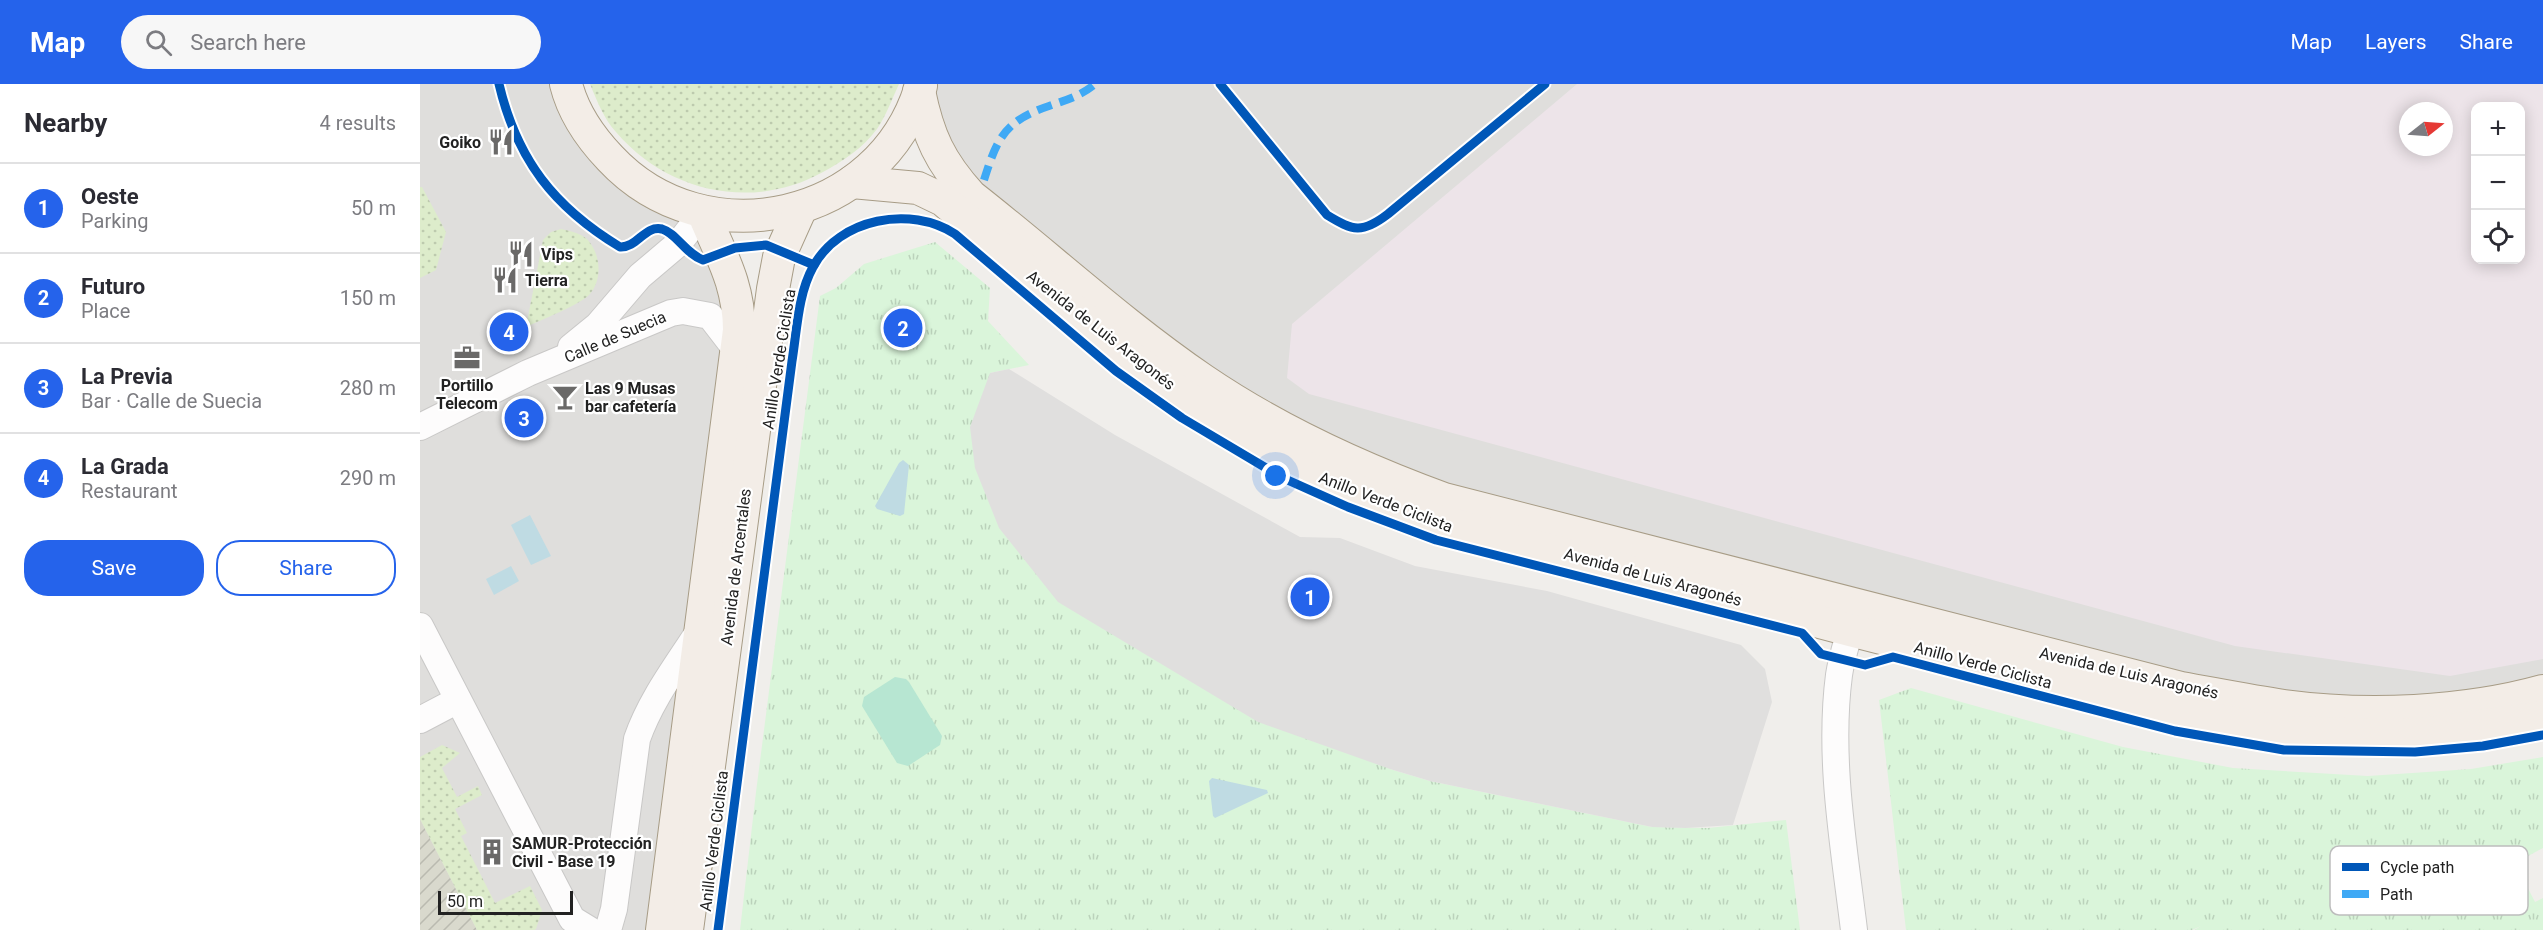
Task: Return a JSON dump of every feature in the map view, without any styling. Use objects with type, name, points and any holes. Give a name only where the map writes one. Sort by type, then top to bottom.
[{"type":"main road","points":[[566,84],[579,116],[594,141],[622,171],[652,192],[675,204],[703,212],[752,217],[801,208],[827,197],[852,182],[885,151],[910,112],[920,87]]},
{"type":"main road","name":"Avenida de Luis Aragonés","points":[[920,87],[925,120],[939,154],[950,174],[971,196],[1143,337],[1221,392],[1302,439],[1379,475],[1444,499],[2177,713],[2285,732],[2413,735],[2543,717]]},
{"type":"main road","name":"Avenida de Luis Aragonés","points":[[852,182],[918,188],[943,200],[1129,356],[1192,401],[1290,460],[1372,497],[1440,521],[1854,617],[2181,688],[2285,706],[2348,711],[2410,710],[2475,704],[2543,692]]},
{"type":"main road","name":"Avenida de Arcentales","points":[[687,930],[778,257],[801,208]]},
{"type":"main road","name":"Avenida de Arcentales","points":[[662,930],[737,351],[739,307],[736,293],[703,212]]},
{"type":"street","name":"Calle de Suecia","points":[[547,366],[598,326],[640,276],[679,243],[703,212]]},
{"type":"street","name":"Calle de Suecia","points":[[420,427],[547,366],[671,313],[683,311],[710,316],[737,351]]},
{"type":"street","points":[[1854,617],[1839,676],[1835,733],[1839,800],[1854,930]]},
{"type":"street","points":[[420,626],[575,926],[600,919],[611,920],[637,739],[655,696],[701,628]]},
{"type":"street","points":[[420,720],[458,700]]},
{"type":"shaded area","points":[[420,84],[566,84],[579,116],[675,203],[731,275],[662,930],[420,930]]},
{"type":"shaded area","points":[[921,84],[2543,84],[2543,691],[2348,711],[1644,550],[1302,439],[984,205]]},
{"type":"shaded area","points":[[1577,84],[2543,84],[2543,659],[2450,676],[2235,646],[1309,394],[1287,378],[1292,324]]},
{"type":"shaded area","points":[[1009,369],[1115,435],[1300,537],[1340,538],[1415,566],[1547,591],[1741,645],[1765,669],[1772,702],[1733,825],[1686,828],[1652,827],[1430,781],[1390,769],[1258,722],[1058,602],[999,528],[975,468],[970,427],[990,373]]},
{"type":"shaded area","points":[[420,819],[477,930],[420,930]]},
{"type":"green space","points":[[590,84],[899,84],[877,129],[866,142],[845,159],[796,184],[768,191],[740,193],[713,190],[686,182],[660,169],[637,153],[608,121]]},
{"type":"green space","points":[[420,187],[446,232],[436,270],[420,278]]},
{"type":"green space","points":[[561,229],[581,235],[592,245],[597,259],[597,282],[594,289],[584,299],[526,327],[543,240],[551,232]]},
{"type":"green space","points":[[935,242],[990,288],[988,321],[1029,365],[990,373],[1390,769],[1430,781],[1652,827],[1708,828],[1786,820],[1800,930],[740,930],[820,296],[836,288],[864,264]]},
{"type":"green space","points":[[895,677],[906,679],[909,682],[942,736],[940,745],[908,766],[897,763],[862,706],[864,697]]},
{"type":"green space","points":[[1911,688],[2123,747],[2233,768],[2368,776],[2471,769],[2543,757],[2543,848],[2528,856],[2528,846],[2330,846],[2330,915],[2528,915],[2528,888],[2535,902],[2543,898],[2543,930],[2194,930],[2201,926],[2192,930],[1906,930],[1879,700]]},
{"type":"green space","points":[[442,745],[460,753],[442,768],[457,797],[478,786],[482,795],[455,809],[467,833],[461,836],[495,903],[530,886],[542,910],[536,929],[477,930],[420,819],[420,757]]},
{"type":"water","points":[[903,460],[909,465],[904,514],[900,516],[877,509],[875,506],[899,463]]},
{"type":"water","points":[[530,515],[551,556],[531,565],[511,525]]},
{"type":"water","points":[[511,566],[519,581],[494,595],[486,579]]},
{"type":"water","points":[[1212,778],[1267,790],[1268,793],[1215,818],[1209,781]]},
{"type":"marked path","points":[[984,180],[998,143],[1012,125],[1034,112],[1084,92],[1095,84]]},
{"type":"cycle path","points":[[499,84],[516,136],[542,179],[557,198],[576,215],[620,247],[631,244],[651,230],[662,229],[703,260],[735,248],[766,245],[814,265]]},
{"type":"cycle path","points":[[1220,84],[1327,215],[1357,228],[1371,225],[1388,214],[1545,84]]},
{"type":"cycle path","name":"Anillo Verde Ciclista","points":[[718,930],[801,300],[813,267],[825,250],[840,237],[858,227],[877,221],[918,220],[937,225],[955,234],[1116,371],[1182,418],[1283,478],[1348,507],[1436,540],[1802,633],[1821,654],[1865,665],[1893,657],[2175,731],[2284,750],[2415,752],[2483,746],[2543,735]]},
{"type":"place","name":"Goiko","points":[[501,142]]},
{"type":"place","name":"Vips","points":[[521,254]]},
{"type":"place","name":"Tierra","points":[[505,280]]},
{"type":"place","name":"Futuro","points":[[903,328]]},
{"type":"place","name":"La Grada","points":[[509,332]]},
{"type":"place","name":"Portillo Telecom","points":[[467,358]]},
{"type":"place","name":"Las 9 Musas bar cafetería","points":[[565,397]]},
{"type":"place","name":"La Previa","points":[[524,418]]},
{"type":"place","name":"Oeste","points":[[1310,597]]},
{"type":"place","name":"SAMUR-Protección Civil - Base 19","points":[[492,852]]}]
